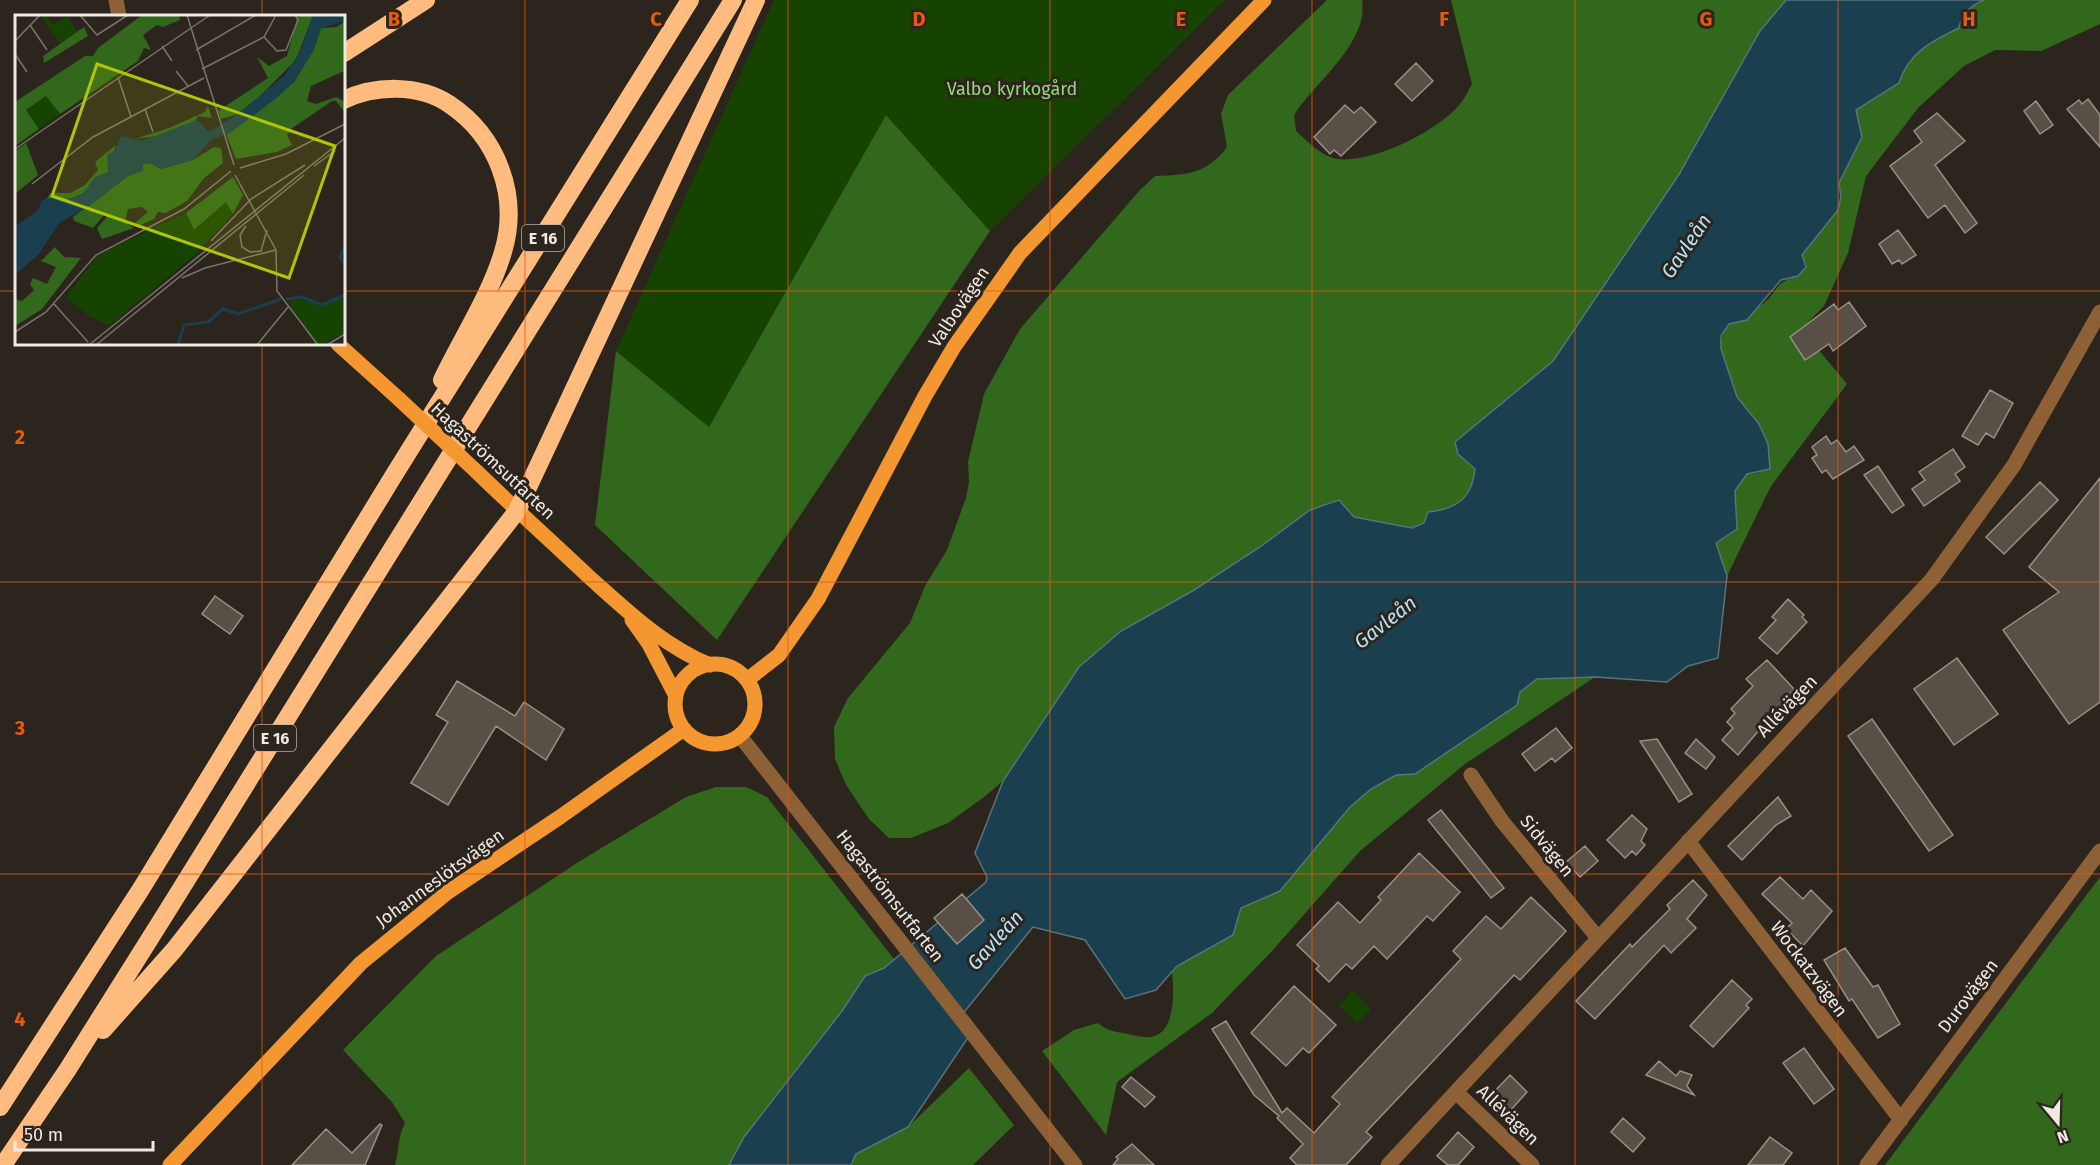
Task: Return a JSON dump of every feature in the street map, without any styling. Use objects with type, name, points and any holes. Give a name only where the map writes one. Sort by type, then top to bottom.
[{"type":"highway","points":[[345,52],[426,0]]},
{"type":"highway","name":"E 16","points":[[0,1107],[141,889],[394,475],[690,0]]},
{"type":"highway","name":"E 16","points":[[3,1165],[68,1069],[733,0]]},
{"type":"highway","points":[[68,1069],[174,950],[517,511],[756,0]]},
{"type":"highway","points":[[345,100],[355,95],[409,89],[437,96],[478,127],[503,172],[508,198],[508,225],[503,251],[490,285],[394,475]]},
{"type":"main road","name":"Valbovägen","points":[[747,680],[779,655],[818,599],[925,396],[954,347],[1020,253],[1264,0]]},
{"type":"main road","name":"Hagaströmsutfarten","points":[[339,345],[621,606],[690,657],[710,665],[725,666],[737,671],[747,680]]},
{"type":"main road","name":"Hagaströmsutfarten","points":[[621,606],[648,644],[676,696],[675,707],[684,729]]},
{"type":"main road","points":[[676,696],[688,675],[710,665]]},
{"type":"main road","points":[[684,729],[693,738],[711,744],[729,742],[740,736],[753,715],[755,703],[747,680]]},
{"type":"main road","name":"Johanneslötsvägen","points":[[170,1165],[361,963],[393,935],[448,892],[560,817],[684,729]]},
{"type":"street","points":[[116,0],[119,15]]},
{"type":"street","name":"Allévägen","points":[[1388,1165],[1932,579],[2014,465],[2100,312]]},
{"type":"street","name":"Hagaströmsutfarten","points":[[740,736],[1075,1165]]},
{"type":"street","name":"Sidvägen","points":[[1471,775],[1502,821],[1598,938]]},
{"type":"street","name":"Wockatzvägen","points":[[1688,841],[1900,1120]]},
{"type":"street","name":"Durovägen","points":[[1867,1165],[2100,851]]},
{"type":"street","name":"Allévägen","points":[[1456,1092],[1532,1165]]},
{"type":"green space","name":"Valbo kyrkogård","points":[[774,0],[1225,0],[990,231],[886,115],[709,427],[616,351]]},
{"type":"green space","points":[[1327,0],[1362,0],[1362,16],[1357,31],[1339,61],[1294,115],[1296,131],[1323,153],[1333,158],[1347,159],[1382,152],[1401,144],[1436,125],[1460,104],[1472,84],[1451,0],[1786,0],[1760,31],[1678,176],[1553,361],[1455,442],[1458,454],[1475,469],[1470,488],[1461,500],[1447,508],[1428,512],[1424,523],[1412,528],[1310,510],[1260,547],[1194,590],[1121,631],[1079,667],[1003,781],[984,797],[948,823],[911,838],[889,838],[869,819],[846,785],[835,759],[834,727],[848,698],[910,623],[925,586],[947,550],[966,498],[969,482],[968,462],[984,394],[1020,329],[1140,190],[1155,176],[1187,174],[1204,168],[1227,147],[1221,114],[1228,95]]},
{"type":"green space","points":[[1984,0],[2100,0],[2100,24],[2041,51],[1995,50],[1964,66],[1918,108],[1866,176],[1848,253],[1824,306],[1806,324],[1817,348],[1847,384],[1771,486],[1727,576],[1716,543],[1737,529],[1735,490],[1747,474],[1759,473],[1721,349],[1725,331],[1734,321],[1763,304],[1780,284],[1798,276],[1802,255],[1838,210],[1841,197],[1839,183],[1847,168],[1856,110],[1899,83],[1908,64],[1922,49],[1959,28],[1967,11]]},
{"type":"green space","points":[[886,115],[990,231],[717,640],[595,525],[616,351],[709,427]]},
{"type":"green space","points":[[1595,677],[1465,764],[1360,851],[1272,951],[1212,1013],[1117,1082],[1106,1135],[1042,1051],[1074,1030],[1098,1023],[1112,1031],[1139,1036],[1151,1037],[1159,1034],[1165,1028],[1172,1010],[1172,972],[1231,931],[1241,908],[1280,891],[1350,807],[1371,789],[1396,775],[1415,773],[1517,705],[1520,692],[1537,679]]},
{"type":"green space","points":[[716,787],[746,787],[767,797],[894,959],[884,968],[865,976],[842,1011],[744,1137],[729,1165],[395,1165],[405,1123],[392,1102],[343,1050],[436,956],[580,861],[686,797]]},
{"type":"green space","points":[[2100,877],[2100,1165],[1885,1165]]},
{"type":"green space","points":[[1353,991],[1371,1010],[1357,1023],[1339,1006]]},
{"type":"green space","points":[[969,1068],[1014,1125],[973,1165],[851,1165],[856,1154],[908,1127]]},
{"type":"water","name":"Gavleån","points":[[1786,0],[1984,0],[1967,11],[1959,28],[1922,49],[1908,64],[1899,83],[1856,110],[1862,137],[1839,183],[1841,197],[1838,210],[1802,255],[1806,267],[1798,276],[1781,280],[1747,320],[1729,324],[1721,336],[1721,349],[1737,397],[1759,424],[1768,444],[1770,469],[1747,474],[1735,491],[1737,529],[1716,543],[1727,576],[1718,658],[1688,666],[1667,682],[1595,677],[1537,679],[1520,692],[1517,705],[1415,774],[1396,775],[1371,789],[1350,807],[1280,891],[1241,908],[1233,935],[1177,966],[1156,990],[1125,999],[1085,940],[1033,927],[961,1016],[971,1033],[908,1127],[856,1154],[851,1165],[729,1165],[744,1137],[842,1011],[865,976],[884,968],[986,882],[987,877],[975,853],[1003,781],[1079,667],[1121,631],[1194,590],[1260,547],[1310,510],[1339,500],[1354,517],[1412,528],[1424,523],[1428,512],[1455,505],[1466,495],[1475,469],[1458,454],[1455,442],[1553,361],[1678,176],[1760,31]]},
{"type":"building","points":[[1416,63],[1433,81],[1412,101],[1395,84]]},
{"type":"building","points":[[2088,99],[2100,115],[2100,147],[2067,109],[2079,100],[2082,104]]},
{"type":"building","points":[[2036,101],[2053,125],[2040,134],[2024,111]]},
{"type":"building","points":[[1345,105],[1354,113],[1361,107],[1376,122],[1341,156],[1334,150],[1330,154],[1314,137]]},
{"type":"building","points":[[1937,113],[1965,141],[1935,165],[1977,223],[1965,233],[1945,205],[1928,218],[1890,166],[1922,142],[1914,131]]},
{"type":"building","points":[[1898,230],[1916,255],[1902,264],[1899,260],[1892,264],[1879,244]]},
{"type":"building","points":[[1849,302],[1866,326],[1833,351],[1829,344],[1805,360],[1790,337],[1834,304],[1838,310]]},
{"type":"building","points":[[1990,390],[2013,403],[1994,438],[1986,433],[1978,445],[1962,436]]},
{"type":"building","points":[[1826,436],[1831,444],[1837,440],[1846,452],[1854,446],[1864,460],[1833,479],[1826,470],[1822,473],[1812,458],[1817,455],[1812,447]]},
{"type":"building","points":[[1953,449],[1965,467],[1955,474],[1960,481],[1924,506],[1912,489],[1925,480],[1919,472]]},
{"type":"building","points":[[1878,466],[1904,505],[1892,513],[1864,475]]},
{"type":"building","points":[[2100,478],[2100,702],[2069,724],[2003,630],[2059,592],[2029,567]]},
{"type":"building","points":[[2040,482],[2058,500],[2004,554],[1986,537]]},
{"type":"building","points":[[215,596],[243,616],[230,634],[202,614]]},
{"type":"building","points":[[1788,599],[1804,615],[1802,617],[1807,622],[1777,654],[1759,638],[1776,620],[1772,617]]},
{"type":"building","points":[[1957,658],[1998,714],[1954,745],[1914,689]]},
{"type":"building","points":[[1767,660],[1794,689],[1738,755],[1722,740],[1733,728],[1727,722],[1735,713],[1731,709],[1753,686],[1746,679]]},
{"type":"building","points":[[457,681],[515,716],[524,702],[564,729],[546,760],[496,726],[448,805],[411,783],[448,722],[436,715]]},
{"type":"building","points":[[1872,719],[1953,835],[1929,851],[1848,736]]},
{"type":"building","points":[[1556,728],[1572,748],[1555,762],[1552,758],[1535,771],[1522,754]]},
{"type":"building","points":[[1657,739],[1692,794],[1679,802],[1640,741]]},
{"type":"building","points":[[1696,739],[1715,757],[1706,769],[1685,753]]},
{"type":"building","points":[[1778,797],[1791,816],[1776,825],[1742,860],[1728,846]]},
{"type":"building","points":[[1441,810],[1504,888],[1491,898],[1428,820]]},
{"type":"building","points":[[1632,815],[1647,829],[1641,841],[1645,845],[1636,855],[1632,851],[1625,858],[1607,840]]},
{"type":"building","points":[[1585,846],[1598,861],[1580,877],[1566,862]]},
{"type":"building","points":[[1419,853],[1460,892],[1433,921],[1427,916],[1387,959],[1374,946],[1352,969],[1346,964],[1329,982],[1316,969],[1319,966],[1297,945],[1338,902],[1360,923],[1381,900],[1378,897]]},
{"type":"building","points":[[1780,877],[1803,899],[1811,890],[1832,911],[1803,946],[1786,929],[1792,923],[1762,894]]},
{"type":"building","points":[[1693,880],[1707,895],[1687,919],[1696,928],[1671,953],[1664,945],[1595,1019],[1576,1001],[1630,944],[1632,947],[1670,909],[1667,905]]},
{"type":"building","points":[[962,894],[984,920],[957,944],[934,918]]},
{"type":"building","points":[[1531,897],[1566,931],[1520,980],[1514,975],[1366,1132],[1372,1137],[1346,1165],[1297,1165],[1290,1158],[1303,1144],[1277,1118],[1279,1116],[1254,1095],[1212,1029],[1226,1021],[1282,1113],[1287,1108],[1314,1133],[1340,1104],[1332,1097],[1461,959],[1453,951],[1486,916],[1501,929]]},
{"type":"building","points":[[1845,948],[1873,987],[1878,985],[1900,1024],[1878,1038],[1852,999],[1849,1001],[1824,960]]},
{"type":"building","points":[[1732,980],[1752,999],[1746,1005],[1749,1008],[1713,1047],[1690,1026]]},
{"type":"building","points":[[1294,986],[1336,1025],[1309,1053],[1303,1048],[1286,1066],[1251,1033]]},
{"type":"building","points":[[1804,1048],[1834,1089],[1814,1104],[1783,1063]]},
{"type":"building","points":[[1659,1061],[1676,1076],[1680,1071],[1692,1075],[1687,1086],[1694,1095],[1646,1075]]},
{"type":"building","points":[[1510,1075],[1527,1092],[1510,1111],[1492,1094]]},
{"type":"building","points":[[1131,1077],[1155,1097],[1145,1107],[1122,1087]]},
{"type":"building","points":[[1623,1118],[1645,1138],[1633,1152],[1611,1132]]},
{"type":"building","points":[[380,1124],[382,1125],[365,1165],[292,1165],[326,1129],[352,1153]]},
{"type":"building","points":[[1458,1132],[1474,1147],[1458,1165],[1448,1165],[1437,1156]]},
{"type":"building","points":[[1770,1137],[1792,1153],[1783,1165],[1748,1165]]},
{"type":"building","points":[[1132,1144],[1154,1165],[1113,1165],[1118,1159],[1116,1157]]}]
